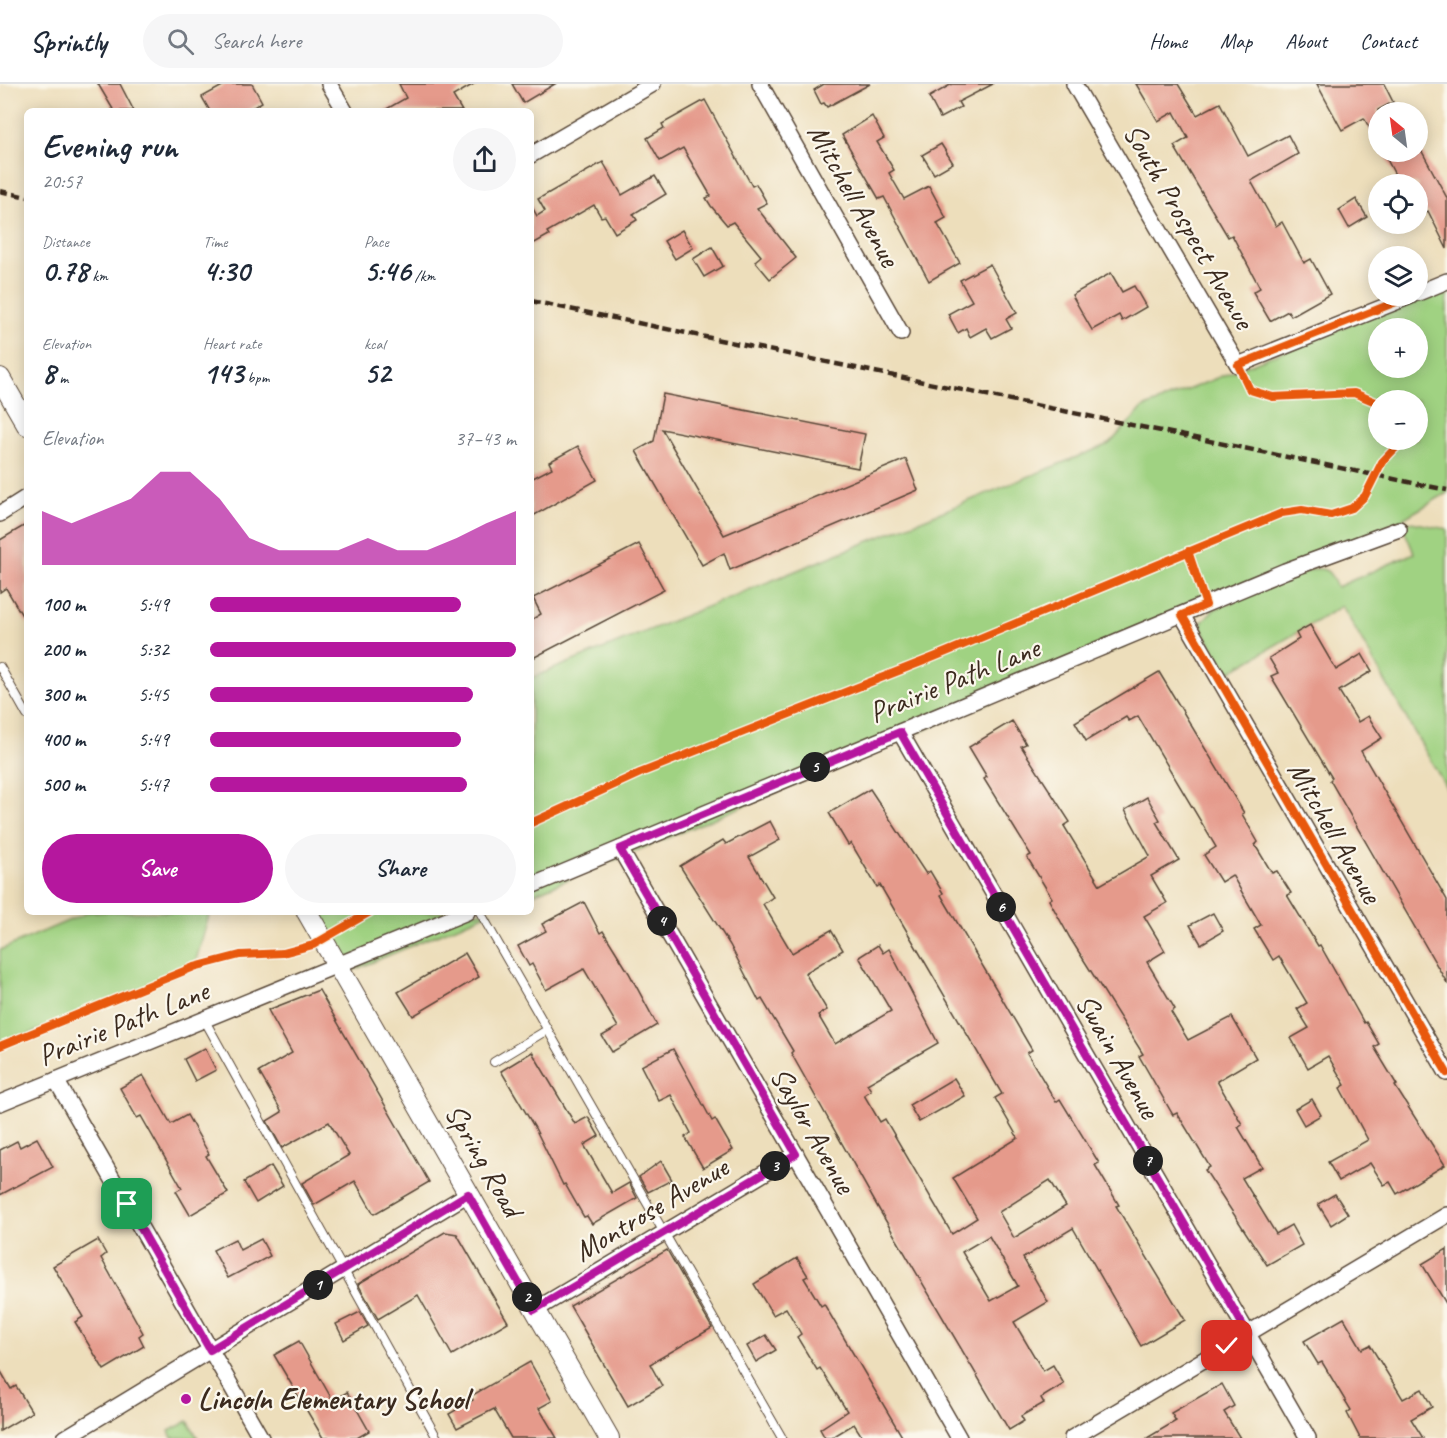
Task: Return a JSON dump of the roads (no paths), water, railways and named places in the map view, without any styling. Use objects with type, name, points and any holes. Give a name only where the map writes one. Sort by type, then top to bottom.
[{"type":"street","points":[[329,84],[343,108]]},
{"type":"street","points":[[534,153],[653,84]]},
{"type":"street","name":"Mitchell Avenue","points":[[760,84],[901,333]]},
{"type":"street","name":"South Prospect Avenue","points":[[1074,84],[1239,365],[1386,306]]},
{"type":"street","points":[[1428,289],[1447,281]]},
{"type":"street","points":[[0,378],[24,420]]},
{"type":"street","points":[[0,514],[24,499]]},
{"type":"street","name":"Prairie Path Lane","points":[[534,885],[1285,571],[1399,529]]},
{"type":"street","name":"Mitchell Avenue","points":[[1182,615],[1447,1073]]},
{"type":"street","name":"Swain Avenue","points":[[900,732],[1308,1438]]},
{"type":"street","name":"Saylor Avenue","points":[[620,849],[959,1438]]},
{"type":"street","name":"Spring Road","points":[[310,915],[609,1438]]},
{"type":"street","name":"Prairie Path Lane","points":[[0,1103],[460,915]]},
{"type":"street","points":[[56,1080],[261,1438]]},
{"type":"street","name":"Montrose Avenue","points":[[534,1310],[796,1154]]},
{"type":"street","points":[[65,1438],[468,1194]]},
{"type":"street","points":[[1072,1438],[1447,1215]]},
{"type":"lane","points":[[0,667],[24,711]]},
{"type":"lane","points":[[482,915],[782,1438]]},
{"type":"lane","points":[[204,1019],[437,1438]]},
{"type":"lane","points":[[494,1062],[547,1030]]},
{"type":"railway","points":[[0,191],[24,196]]},
{"type":"railway","points":[[534,302],[1447,490]]},
{"type":"place","name":"Lincoln Elementary School","points":[[186,1399]]}]
